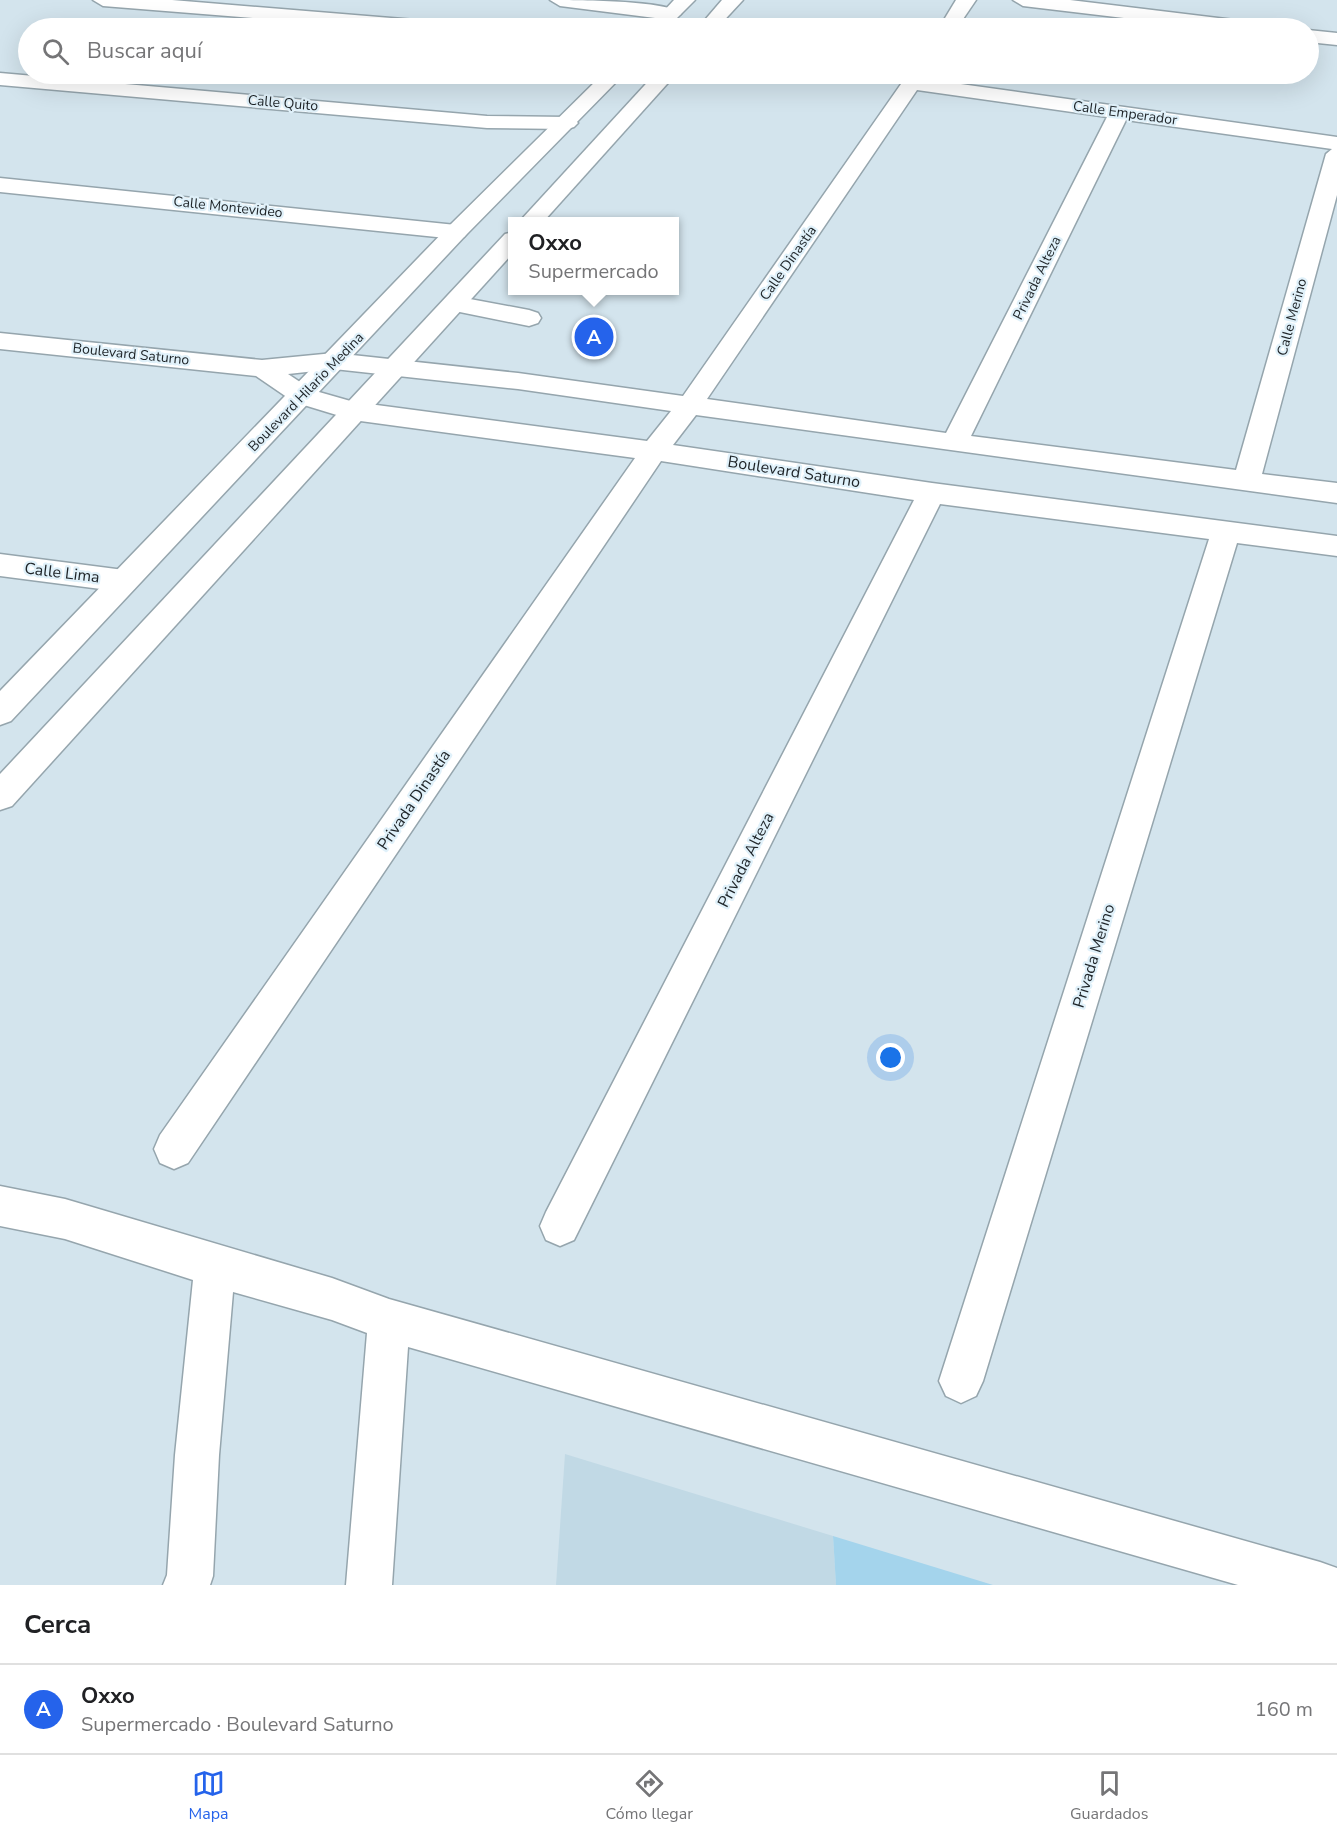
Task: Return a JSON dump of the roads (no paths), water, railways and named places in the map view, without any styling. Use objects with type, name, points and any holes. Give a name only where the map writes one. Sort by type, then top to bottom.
[{"type":"street","points":[[103,0],[320,18]]},
{"type":"street","points":[[560,0],[678,7]]},
{"type":"street","points":[[717,18],[734,0]]},
{"type":"street","points":[[954,18],[966,0]]},
{"type":"street","points":[[1023,0],[1170,18]]},
{"type":"street","points":[[667,18],[678,7]]},
{"type":"street","points":[[1319,37],[1337,39]]},
{"type":"street","name":"Calle Quito","points":[[0,79],[18,81]]},
{"type":"street","name":"Calle Quito","points":[[57,84],[488,122],[567,123]]},
{"type":"street","name":"Boulevard Hilario Medina","points":[[0,712],[303,396],[456,232],[604,84]]},
{"type":"street","points":[[535,217],[657,84]]},
{"type":"street","name":"Calle Dinastía","points":[[654,451],[690,405],[911,84]]},
{"type":"street","name":"Calle Emperador","points":[[951,84],[1119,112],[1337,143]]},
{"type":"street","name":"Privada Alteza","points":[[954,443],[1119,112]]},
{"type":"street","name":"Calle Merino","points":[[1247,480],[1337,154]]},
{"type":"street","name":"Calle Montevideo","points":[[0,184],[456,232]]},
{"type":"street","points":[[0,796],[508,245]]},
{"type":"street","points":[[454,304],[529,318]]},
{"type":"street","name":"Boulevard Saturno","points":[[0,341],[262,368],[334,361],[393,367],[1337,493]]},
{"type":"street","name":"Boulevard Saturno","points":[[262,368],[303,396],[353,411],[654,451],[932,493],[1337,546]]},
{"type":"street","name":"Privada Dinastía","points":[[174,1149],[654,451]]},
{"type":"street","name":"Privada Alteza","points":[[561,1226],[932,493]]},
{"type":"street","name":"Privada Merino","points":[[961,1381],[1226,531]]},
{"type":"street","name":"Calle Lima","points":[[0,565],[124,581]]},
{"type":"street","points":[[0,1206],[65,1219],[215,1266],[332,1299],[389,1320],[1320,1585]]},
{"type":"street","points":[[186,1585],[190,1576],[197,1455],[215,1266]]},
{"type":"street","points":[[369,1585],[389,1320]]},
{"type":"place","name":"Oxxo","points":[[594,337]]}]
